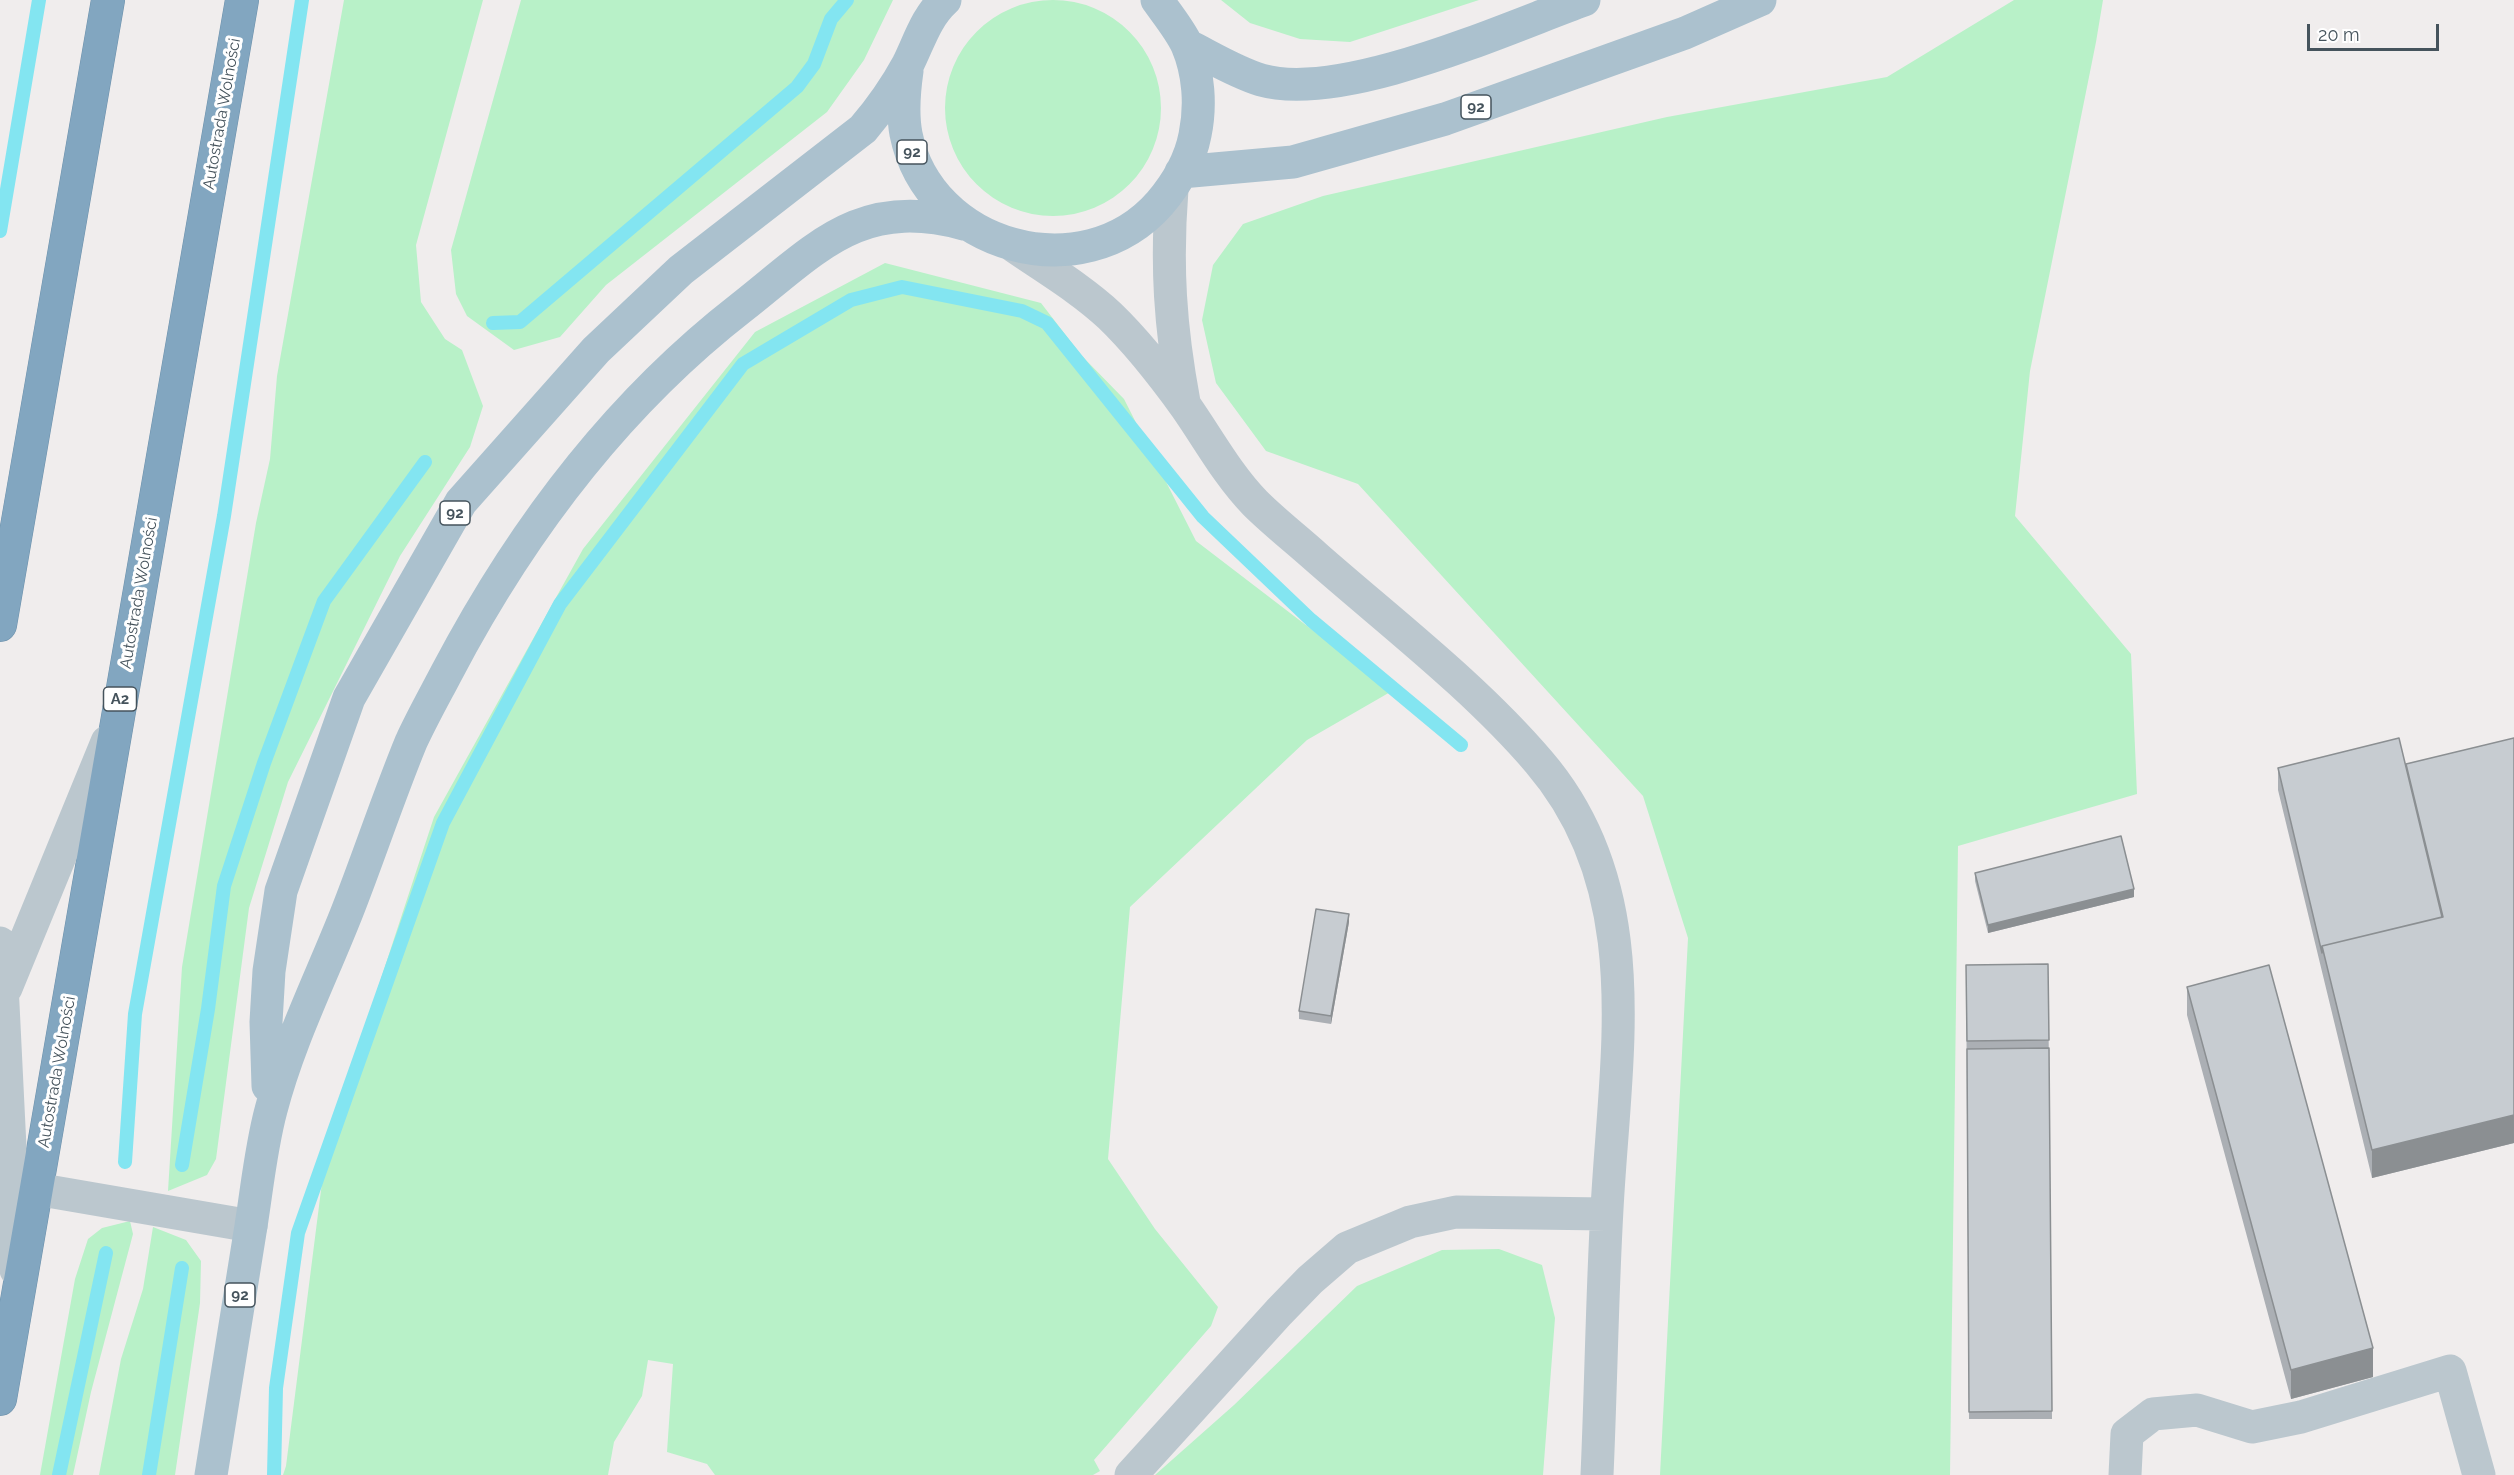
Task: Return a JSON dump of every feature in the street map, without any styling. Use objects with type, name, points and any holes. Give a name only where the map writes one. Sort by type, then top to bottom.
[{"type":"highway","points":[[0,625],[108,0]]},
{"type":"highway","name":"Autostrada Wolności","points":[[0,1399],[242,0]]},
{"type":"main road","name":"92","points":[[269,1114],[266,1022],[269,971],[281,891],[349,698],[461,502],[596,350],[681,270],[863,129],[886,101],[908,63],[922,31],[945,0]]},
{"type":"main road","name":"92","points":[[211,1475],[269,1114],[290,1045],[347,911],[412,740],[473,623],[558,496],[607,435],[660,379],[723,321],[837,236],[862,222],[909,214],[937,216],[964,224],[997,241],[1015,247],[1044,251],[1064,250],[1102,242],[1136,224],[1152,211],[1177,181],[1192,148],[1198,122],[1195,69],[1187,45],[1157,0]]},
{"type":"main road","name":"92","points":[[1187,45],[1231,68],[1262,80],[1321,84],[1393,69],[1584,0]]},
{"type":"main road","name":"92","points":[[1177,181],[1293,162],[1445,118],[1685,33],[1760,0]]},
{"type":"main road","name":"92","points":[[908,63],[903,99],[906,135],[918,169],[939,199],[964,224]]},
{"type":"street","points":[[1177,181],[1167,276],[1176,361],[1185,407]]},
{"type":"street","points":[[1015,247],[1078,289],[1113,319],[1185,407],[1222,464],[1256,504],[1482,702],[1540,764],[1574,808],[1592,848],[1616,942],[1619,1002],[1606,1214],[1597,1475]]},
{"type":"street","points":[[1,1000],[117,718]]},
{"type":"street","points":[[0,942],[17,1301]]},
{"type":"street","points":[[36,1189],[251,1226]]},
{"type":"street","points":[[1131,1475],[1294,1296],[1347,1248],[1410,1222],[1456,1212],[1606,1214]]},
{"type":"street","points":[[2125,1475],[2127,1434],[2153,1414],[2197,1410],[2252,1427],[2301,1417],[2450,1371],[2479,1475]]},
{"type":"green space","points":[[344,0],[483,0],[416,245],[421,302],[445,339],[462,350],[483,406],[470,447],[400,556],[288,782],[249,908],[216,1159],[207,1175],[168,1191],[182,967],[256,523],[270,459],[277,376]]},
{"type":"green space","points":[[521,0],[893,0],[864,60],[827,112],[606,285],[560,337],[514,350],[467,316],[456,294],[451,250]]},
{"type":"green space","points":[[1053,0],[1074,2],[1104,13],[1129,32],[1148,57],[1159,87],[1161,108],[1159,129],[1148,159],[1129,184],[1104,203],[1074,214],[1053,216],[1032,214],[1002,203],[977,184],[958,159],[947,129],[945,108],[947,87],[958,57],[977,32],[1002,13],[1032,2]]},
{"type":"green space","points":[[1221,0],[1479,0],[1350,42],[1300,39],[1250,23]]},
{"type":"green space","points":[[2014,0],[2103,0],[2030,371],[2015,516],[2131,654],[2137,794],[1958,846],[1950,1475],[1660,1475],[1688,938],[1643,796],[1358,484],[1266,451],[1216,383],[1202,320],[1213,265],[1243,224],[1323,196],[1667,117],[1887,77]]},
{"type":"green space","points":[[885,263],[1041,303],[1081,355],[1124,399],[1196,541],[1392,691],[1307,740],[1130,907],[1108,1159],[1155,1229],[1218,1307],[1211,1326],[1094,1460],[1100,1471],[1093,1475],[715,1475],[707,1464],[667,1452],[673,1364],[648,1360],[642,1396],[614,1442],[608,1475],[283,1475],[327,1143],[434,817],[583,549],[755,332]]},
{"type":"green space","points":[[130,1221],[133,1234],[91,1392],[73,1475],[40,1475],[75,1279],[88,1239],[102,1228]]},
{"type":"green space","points":[[153,1227],[186,1240],[201,1261],[200,1303],[175,1475],[99,1475],[121,1359],[143,1289]]},
{"type":"green space","points":[[1499,1249],[1542,1265],[1555,1318],[1543,1475],[1155,1475],[1234,1405],[1357,1286],[1442,1250]]},
{"type":"building","points":[[2399,738],[2442,917],[2322,946],[2322,953],[2278,768]]},
{"type":"building","points":[[2514,738],[2514,1115],[2372,1150],[2322,946],[2443,917],[2406,764]]},
{"type":"building","points":[[2121,836],[2134,889],[1988,925],[1975,873]]},
{"type":"building","points":[[1316,909],[1349,914],[1331,1016],[1299,1011]]},
{"type":"building","points":[[2048,964],[2049,1040],[1967,1041],[1966,965]]},
{"type":"building","points":[[2269,965],[2373,1348],[2291,1370],[2187,987]]},
{"type":"building","points":[[2049,1048],[2052,1411],[1969,1412],[1967,1049]]},
{"type":"waterway","points":[[0,231],[39,0]]},
{"type":"waterway","points":[[125,1162],[135,1014],[224,516],[302,0]]},
{"type":"waterway","points":[[493,323],[520,322],[797,87],[814,64],[831,19],[847,0]]},
{"type":"waterway","points":[[274,1475],[276,1388],[298,1233],[443,823],[560,604],[743,364],[851,300],[902,287],[1022,311],[1047,323],[1203,517],[1311,620],[1461,745]]},
{"type":"waterway","points":[[182,1165],[208,1009],[224,886],[264,763],[324,601],[425,462]]},
{"type":"waterway","points":[[59,1475],[106,1253]]},
{"type":"waterway","points":[[149,1475],[182,1268]]}]
